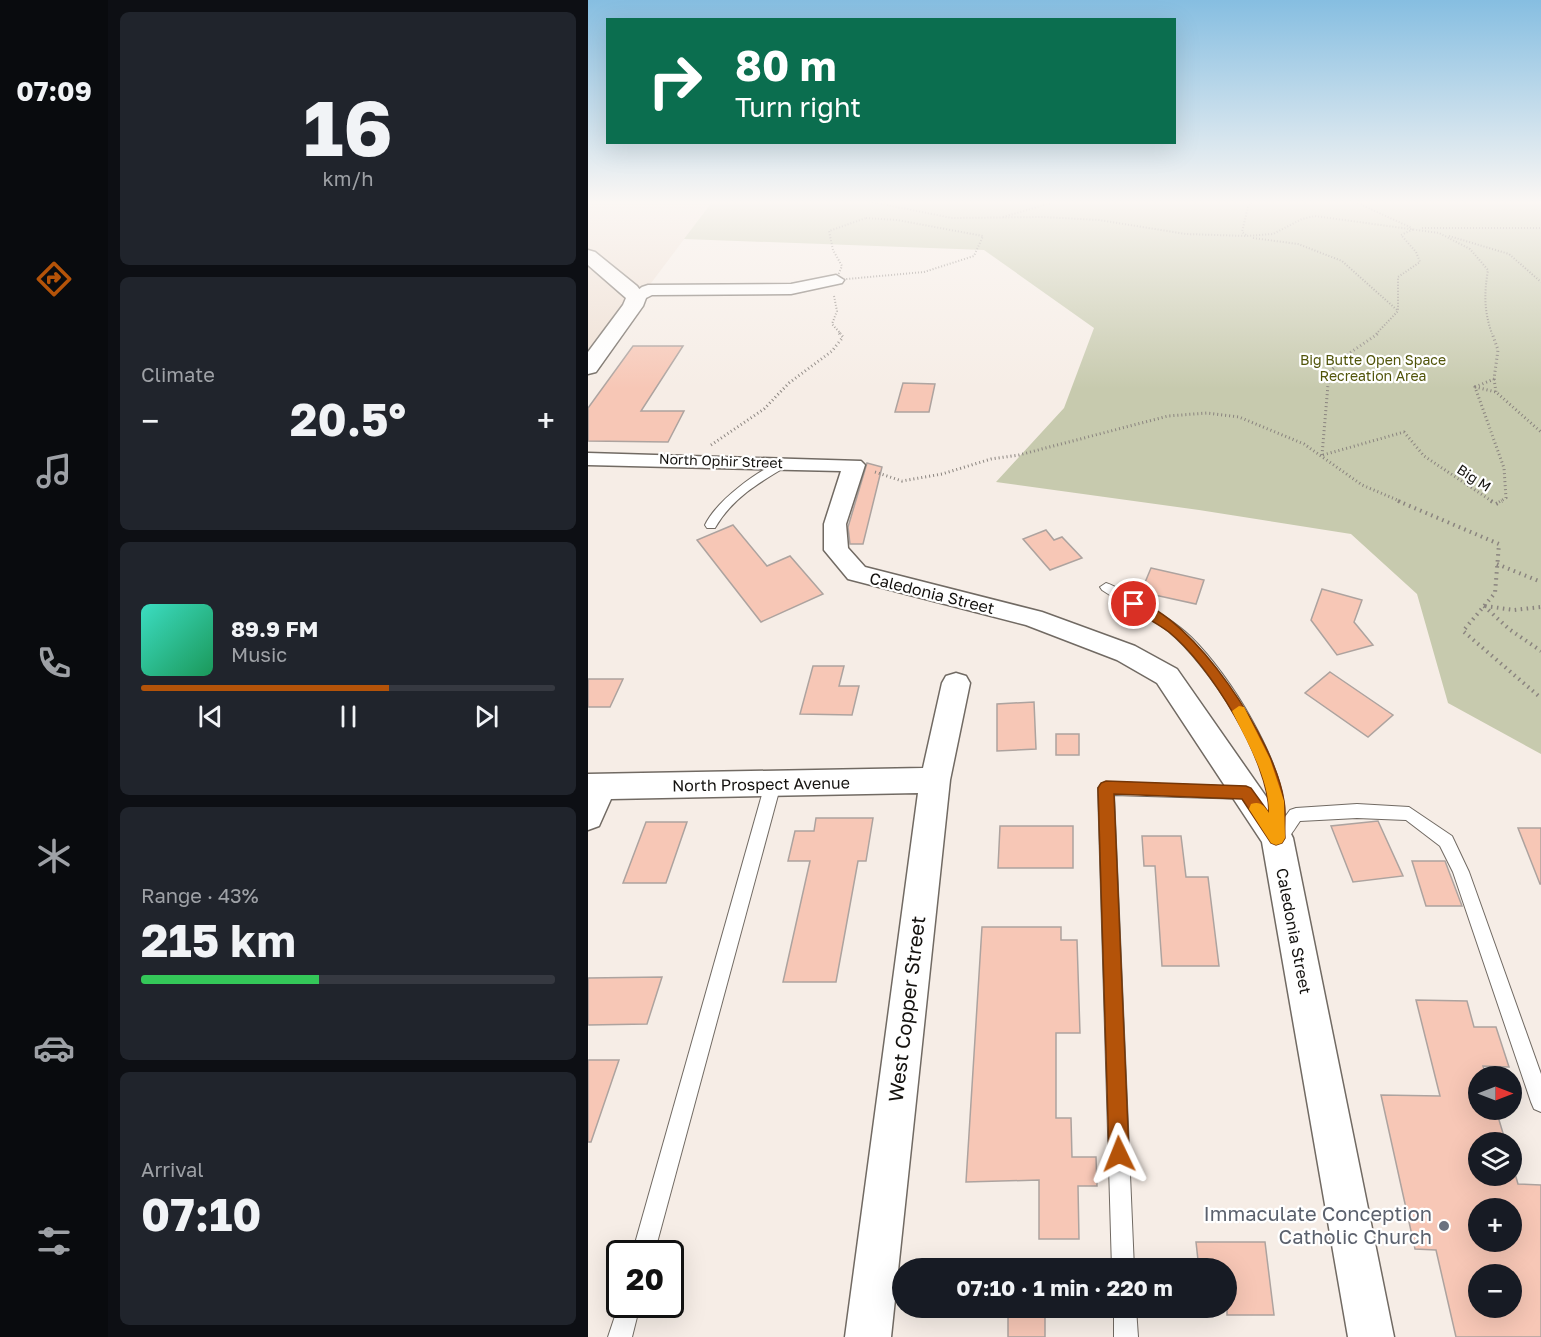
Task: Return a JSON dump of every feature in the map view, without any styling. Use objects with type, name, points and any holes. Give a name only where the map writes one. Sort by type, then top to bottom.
[{"type":"street","points":[[598,264],[630,290],[636,300]]},
{"type":"street","points":[[588,367],[636,300],[648,290],[791,289],[830,282]]},
{"type":"street","name":"North Ophir Street","points":[[588,459],[854,465]]},
{"type":"street","name":"Caledonia Street","points":[[854,465],[835,524],[836,550],[857,573],[1033,618],[1126,653],[1167,676],[1276,838],[1371,1337]]},
{"type":"street","name":"West Copper Street","points":[[868,1337],[934,780],[956,683]]},
{"type":"street","name":"North Prospect Avenue","points":[[594,787],[934,780]]},
{"type":"street","points":[[588,817],[594,787]]},
{"type":"lane","points":[[711,525],[713,519],[728,502],[785,463]]},
{"type":"lane","points":[[1106,587],[1174,630],[1208,666],[1235,702],[1263,759],[1276,801],[1276,838]]},
{"type":"lane","points":[[647,1240],[773,784]]},
{"type":"lane","points":[[1123,1258],[1106,788],[1246,793]]},
{"type":"lane","points":[[1276,838],[1296,815],[1357,811],[1409,814],[1446,841],[1461,872],[1541,1102]]},
{"type":"lane","points":[[620,1337],[625,1318]]},
{"type":"lane","points":[[1125,1318],[1126,1337]]},
{"type":"path","points":[[830,282],[841,264]]},
{"type":"path","points":[[830,282],[924,272],[948,264]]},
{"type":"path","points":[[1346,264],[1398,310]]},
{"type":"path","points":[[1322,455],[1329,373],[1345,356],[1381,331],[1398,310],[1398,277],[1416,264]]},
{"type":"path","points":[[1483,264],[1488,270],[1484,292],[1485,314],[1498,350],[1494,379],[1497,392]]},
{"type":"path","points":[[1521,264],[1541,282]]},
{"type":"path","points":[[685,460],[764,409],[789,383],[816,365],[838,344],[843,337],[832,324],[837,311],[830,282]]},
{"type":"path","points":[[1475,387],[1494,379]]},
{"type":"path","points":[[1475,387],[1497,392],[1541,432]]},
{"type":"path","name":"Big M","points":[[1322,455],[1404,432],[1424,456],[1496,504],[1506,498],[1504,468],[1475,387]]},
{"type":"path","points":[[854,465],[902,481],[942,474],[991,459],[1018,455],[1168,416],[1207,412],[1239,417],[1304,444],[1362,485],[1498,544],[1495,592],[1462,632],[1541,698]]},
{"type":"path","points":[[1497,564],[1541,582]]},
{"type":"path","points":[[1484,606],[1515,610],[1541,607]]},
{"type":"path","points":[[1484,606],[1509,629],[1541,651]]},
{"type":"shaded area","points":[[588,264],[665,264],[588,367]]},
{"type":"green space","name":"Big Butte Open Space Recreation Area","points":[[1004,264],[1541,264],[1541,754],[1448,703],[1417,594],[1351,534],[996,482],[1064,408],[1094,328]]},
{"type":"building","points":[[633,346],[683,346],[641,411],[684,411],[668,442],[588,441],[588,408]]},
{"type":"building","points":[[903,383],[935,384],[929,412],[895,412]]},
{"type":"building","points":[[867,463],[882,467],[863,544],[850,544],[848,527]]},
{"type":"building","points":[[733,525],[767,566],[790,556],[823,594],[761,622],[697,540]]},
{"type":"building","points":[[1046,530],[1054,540],[1062,537],[1082,558],[1050,570],[1023,539]]},
{"type":"building","points":[[1151,568],[1204,580],[1196,604],[1141,592]]},
{"type":"building","points":[[1322,589],[1362,600],[1354,622],[1373,645],[1337,655],[1311,620]]},
{"type":"building","points":[[813,666],[844,666],[839,686],[859,686],[852,715],[800,714]]},
{"type":"building","points":[[1330,672],[1393,715],[1368,737],[1305,693]]},
{"type":"building","points":[[588,679],[623,679],[610,707],[588,707]]},
{"type":"building","points":[[1034,702],[1036,749],[997,751],[997,704]]},
{"type":"building","points":[[1056,734],[1079,734],[1079,755],[1056,755]]},
{"type":"building","points":[[816,818],[873,818],[866,861],[858,861],[836,982],[783,982],[810,861],[788,861],[795,831],[814,831]]},
{"type":"building","points":[[1378,821],[1403,876],[1353,882],[1331,826]]},
{"type":"building","points":[[646,822],[687,822],[666,883],[623,883]]},
{"type":"building","points":[[1000,826],[1073,826],[1073,868],[998,868]]},
{"type":"building","points":[[1518,828],[1541,828],[1541,884],[1540,884]]},
{"type":"building","points":[[1142,836],[1181,836],[1186,877],[1208,877],[1219,966],[1162,966],[1155,866],[1144,866]]},
{"type":"building","points":[[1412,861],[1445,861],[1462,906],[1426,906]]},
{"type":"building","points":[[982,927],[1061,927],[1061,940],[1077,940],[1080,1033],[1056,1033],[1056,1118],[1071,1118],[1072,1157],[1096,1157],[1097,1186],[1078,1186],[1079,1239],[1039,1239],[1039,1180],[966,1182]]},
{"type":"building","points":[[662,977],[647,1024],[588,1025],[588,978]]},
{"type":"building","name":"Immaculate Conception Catholic Church","points":[[1416,1000],[1467,1001],[1474,1027],[1496,1027],[1509,1066],[1468,1066],[1468,1120],[1499,1120],[1503,1132],[1468,1132],[1468,1186],[1541,1185],[1541,1337],[1456,1337],[1436,1250],[1415,1249],[1381,1095],[1440,1096]]},
{"type":"building","points":[[588,1060],[619,1060],[591,1142],[588,1142]]},
{"type":"building","points":[[1196,1242],[1265,1242],[1274,1315],[1237,1315],[1237,1258],[1198,1258]]},
{"type":"building","points":[[1008,1318],[1045,1318],[1045,1337],[1008,1337]]},
{"type":"slow traffic","points":[[1239,711],[1263,759],[1276,801],[1276,838],[1257,809]]},
{"type":"place","name":"Immaculate Conception Catholic Church","points":[[1444,1226]]},
{"type":"route","points":[[1119,1154],[1106,788],[1246,793],[1276,838],[1276,801],[1263,759],[1235,702],[1208,666],[1174,630],[1134,604]]}]
